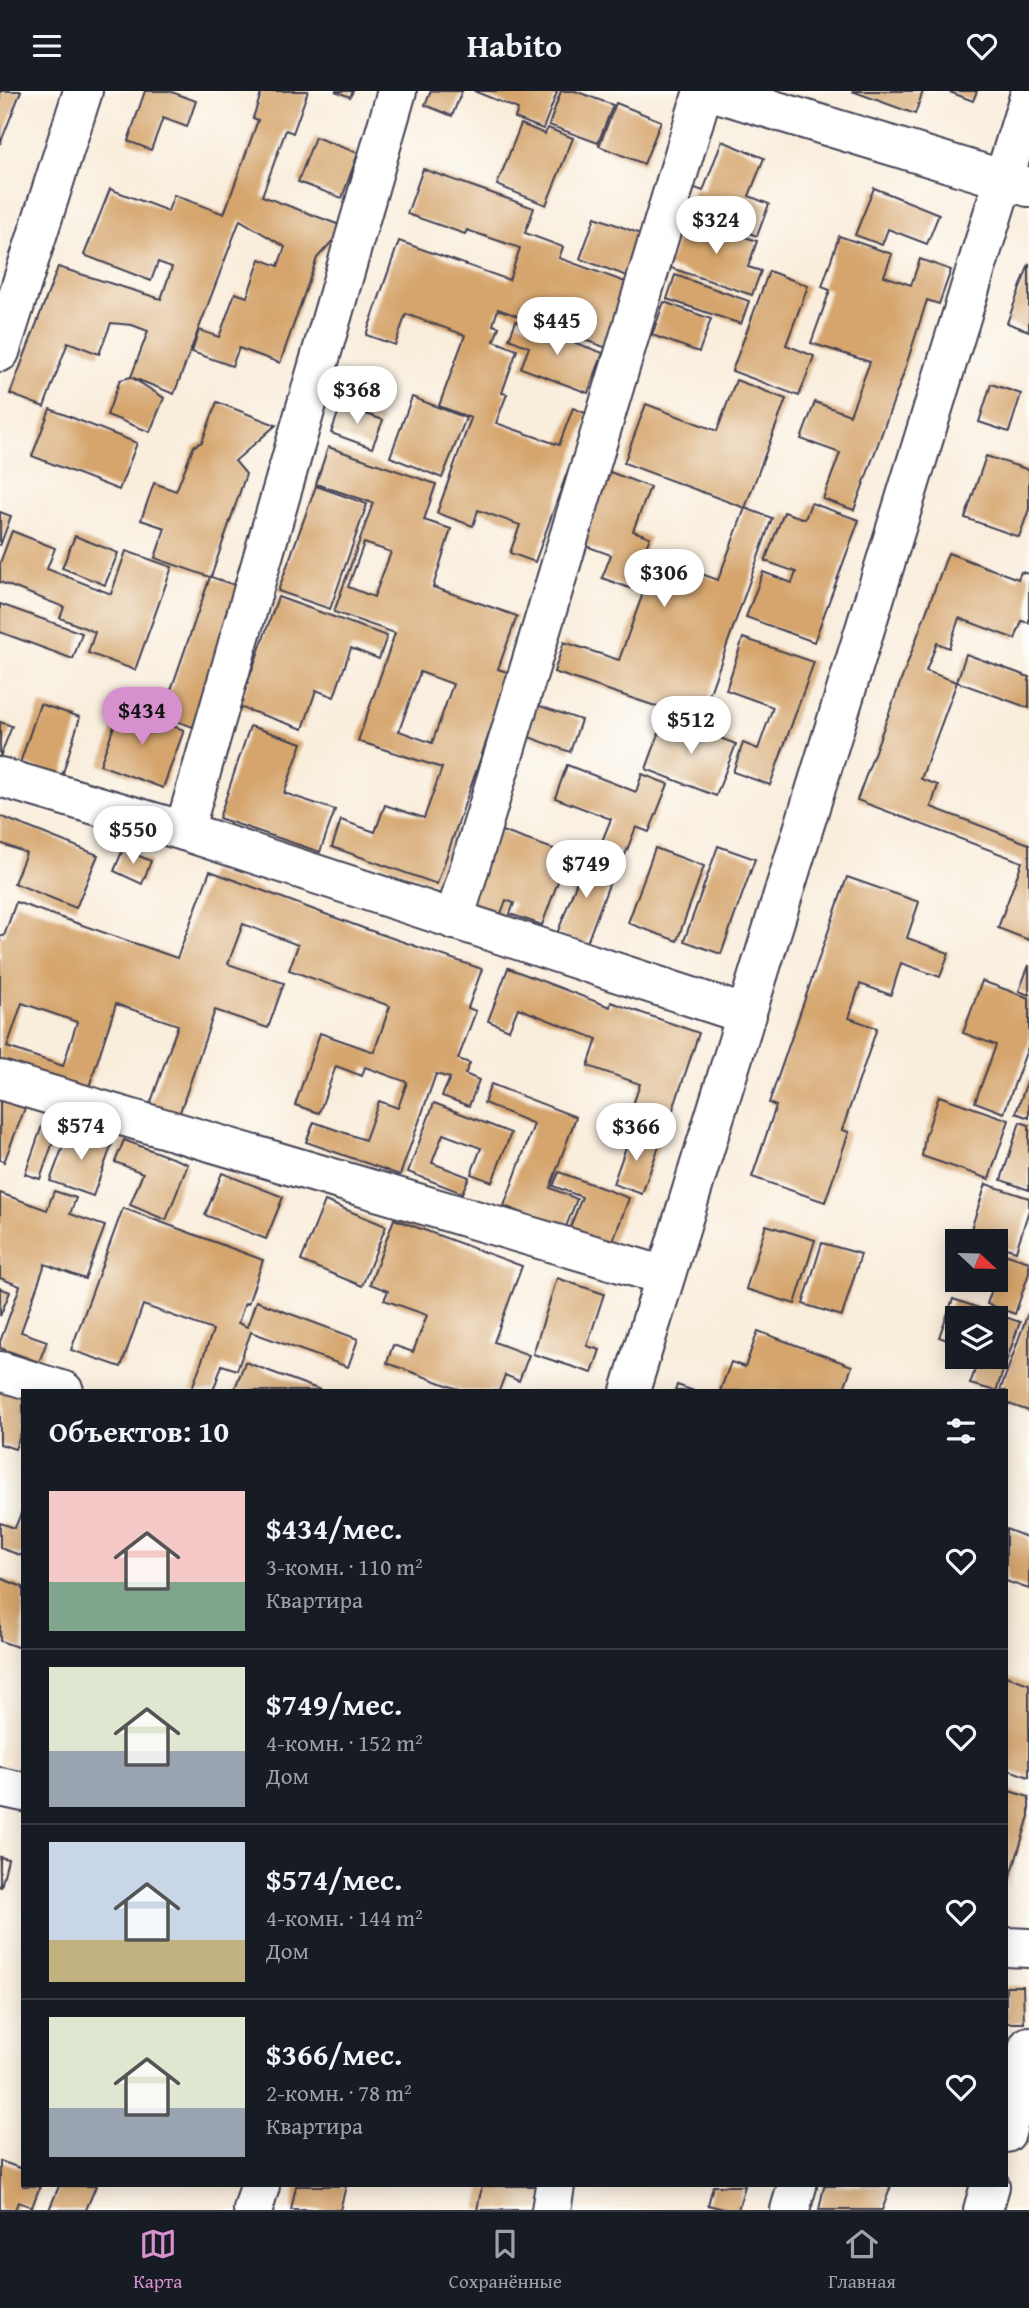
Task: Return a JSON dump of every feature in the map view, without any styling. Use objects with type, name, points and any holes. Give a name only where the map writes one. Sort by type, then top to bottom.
[{"type":"street","points":[[0,352],[82,91]]},
{"type":"street","points":[[184,831],[397,91]]},
{"type":"street","points":[[454,920],[703,91]]},
{"type":"street","points":[[711,91],[1016,183]]},
{"type":"street","points":[[631,1389],[747,1015],[1016,183],[1029,97]]},
{"type":"street","points":[[0,777],[184,831],[747,1015]]},
{"type":"street","points":[[0,1080],[665,1276]]},
{"type":"street","points":[[0,1371],[58,1389]]},
{"type":"street","points":[[0,1787],[21,1792]]},
{"type":"street","points":[[1008,1947],[1029,1948]]},
{"type":"street","points":[[1008,2125],[1029,2046]]},
{"type":"street","points":[[253,2210],[260,2187]]},
{"type":"street","points":[[551,2210],[555,2187]]},
{"type":"street","points":[[790,2210],[797,2187]]},
{"type":"street","points":[[983,2210],[990,2187]]},
{"type":"building","points":[[0,91],[21,91],[0,144]]},
{"type":"building","points":[[145,91],[169,91],[196,101],[187,127],[163,118],[151,150],[128,141]]},
{"type":"building","points":[[262,91],[308,91],[293,133],[286,130],[262,196],[345,227],[317,258],[280,363],[239,348],[232,366],[192,352],[199,330],[219,337],[235,293],[247,297],[260,259],[278,266],[285,247],[240,220],[174,394],[131,377],[148,331],[132,325],[111,323],[99,354],[68,342],[44,407],[10,394],[58,267],[161,299],[172,267],[158,262],[151,281],[84,255],[110,189],[168,211],[174,195],[224,214],[258,120],[253,118]]},
{"type":"building","points":[[335,91],[353,91],[350,97]]},
{"type":"building","points":[[431,91],[462,91],[452,116],[425,105]]},
{"type":"building","points":[[474,91],[557,92],[543,129],[515,118],[518,109]]},
{"type":"building","points":[[561,91],[575,91],[613,105],[598,143],[549,125]]},
{"type":"building","points":[[852,91],[923,91],[915,114]]},
{"type":"building","points":[[947,91],[977,91],[973,101]]},
{"type":"building","points":[[616,103],[661,121],[644,164],[599,146]]},
{"type":"building","points":[[521,124],[545,134],[548,128],[573,138],[546,205],[497,185]]},
{"type":"building","points":[[315,137],[358,153],[342,198],[298,182]]},
{"type":"building","points":[[722,141],[764,158],[749,196],[769,204],[757,236],[686,209],[695,188],[703,191]]},
{"type":"building","points":[[423,169],[534,208],[525,233],[563,247],[559,258],[631,284],[607,348],[498,309],[493,325],[499,327],[494,341],[517,350],[502,393],[507,394],[496,423],[559,445],[573,408],[588,414],[535,562],[510,553],[520,525],[478,510],[473,526],[437,513],[471,418],[439,406],[465,335],[406,314],[395,345],[366,335],[399,241],[509,280],[520,248],[467,230],[465,234],[407,214]]},
{"type":"building","points":[[874,188],[939,214],[927,244],[888,229],[882,245],[855,235]]},
{"type":"building","points":[[595,217],[644,235],[630,277],[580,259]]},
{"type":"building","points":[[686,217],[757,241],[748,267],[761,271],[752,295],[668,267]]},
{"type":"building","points":[[839,236],[892,254],[884,276],[911,285],[920,259],[951,270],[939,304],[927,300],[854,510],[823,499],[840,453],[801,439],[815,402],[850,415],[870,362],[811,343],[830,290],[822,287]]},
{"type":"building","points":[[1029,264],[1029,331],[1007,323]]},
{"type":"building","points":[[769,271],[808,286],[786,345],[814,356],[799,396],[732,371]]},
{"type":"building","points":[[675,275],[749,301],[741,324],[667,299]]},
{"type":"building","points":[[664,302],[711,319],[699,352],[652,335]]},
{"type":"building","points":[[516,321],[603,353],[588,393],[521,368],[529,347],[509,339]]},
{"type":"building","points":[[131,377],[164,398],[150,432],[107,415],[120,380]]},
{"type":"building","points":[[736,380],[786,399],[745,508],[624,463],[646,404],[717,431]]},
{"type":"building","points":[[991,384],[1021,394],[1009,432],[979,422]]},
{"type":"building","points":[[412,397],[466,418],[442,478],[390,457]]},
{"type":"building","points":[[217,402],[276,425],[235,461],[246,474],[211,577],[240,587],[193,727],[162,716],[210,577],[155,558],[165,528],[141,520],[154,483],[176,491],[194,446],[202,442]]},
{"type":"building","points":[[341,405],[383,420],[372,448],[331,433]]},
{"type":"building","points":[[50,409],[137,443],[119,490],[32,456]]},
{"type":"building","points":[[328,447],[436,484],[424,520],[451,529],[433,587],[517,616],[498,669],[510,673],[437,884],[332,847],[341,820],[375,832],[385,805],[424,818],[442,768],[358,741],[395,633],[334,612],[373,503],[316,484]],"holes":[[[364,543],[391,552],[374,597],[348,587]],[[420,672],[453,684],[432,743],[399,731]]]},
{"type":"building","points":[[986,456],[1029,470],[1029,509],[1019,537],[965,518]]},
{"type":"building","points":[[610,472],[650,487],[633,531],[650,537],[644,553],[718,580],[745,508],[772,518],[700,721],[554,672],[564,642],[619,660],[643,593],[602,578],[611,555],[583,545]]},
{"type":"building","points":[[316,486],[367,504],[330,609],[278,591]]},
{"type":"building","points":[[811,503],[859,520],[814,642],[746,617],[763,572],[792,583],[796,572],[765,561],[784,512],[805,519]]},
{"type":"building","points":[[0,512],[11,516],[0,546]]},
{"type":"building","points":[[12,531],[55,548],[47,569],[111,594],[126,551],[172,567],[135,670],[88,653],[95,632],[60,618],[64,607],[0,582],[0,563]]},
{"type":"building","points":[[75,536],[118,553],[105,585],[62,568]]},
{"type":"building","points":[[948,553],[1018,579],[1021,572],[1029,574],[1029,623],[1022,621],[1015,639],[959,618],[949,648],[937,643],[926,671],[957,682],[921,779],[938,785],[931,807],[1029,844],[1029,940],[998,928],[1022,862],[857,800]]},
{"type":"building","points":[[278,597],[387,636],[379,659],[351,648],[334,697],[316,690],[303,729],[239,707]]},
{"type":"building","points":[[0,604],[82,633],[73,659],[0,632]]},
{"type":"building","points":[[743,638],[814,662],[770,785],[733,772],[743,743],[758,749],[773,707],[726,690]]},
{"type":"building","points":[[966,654],[1029,677],[1029,708],[957,682]]},
{"type":"building","points":[[40,704],[80,717],[62,776],[20,763]]},
{"type":"building","points":[[537,705],[581,720],[570,752],[526,736]]},
{"type":"building","points":[[121,707],[184,730],[163,788],[100,765]]},
{"type":"building","points":[[665,717],[736,744],[716,796],[646,769]]},
{"type":"building","points":[[0,722],[12,726],[0,757]]},
{"type":"building","points":[[250,726],[302,743],[284,793],[335,810],[320,852],[219,818]]},
{"type":"building","points":[[567,765],[636,792],[642,774],[668,784],[649,832],[636,827],[625,855],[600,846],[611,819],[555,798]]},
{"type":"building","points":[[0,816],[98,855],[76,908],[14,883],[26,853],[0,843]]},
{"type":"building","points":[[496,829],[568,854],[542,925],[510,914],[514,903],[506,900],[499,919],[468,908]]},
{"type":"building","points":[[718,846],[755,859],[721,954],[684,941]]},
{"type":"building","points":[[655,848],[704,866],[677,941],[628,923]]},
{"type":"building","points":[[123,849],[151,861],[142,884],[114,871]]},
{"type":"building","points":[[587,855],[616,866],[586,945],[557,934]]},
{"type":"building","points":[[210,871],[482,969],[468,1008],[476,1011],[458,1059],[470,1063],[465,1074],[479,1080],[469,1106],[442,1096],[450,1078],[436,1074],[400,1175],[306,1142],[314,1122],[365,1140],[379,1101],[398,1108],[407,1082],[365,1067],[362,1076],[336,1066],[319,1113],[295,1105],[320,1033],[374,1052],[390,1006],[289,970],[298,945],[243,924],[228,964],[284,983],[268,1028],[215,1010],[179,1115],[150,1105],[178,1025],[116,1004],[86,1096],[0,1068],[0,935],[4,936],[16,902],[177,958]],"holes":[[[22,1003],[77,1022],[63,1066],[7,1047]]]},
{"type":"building","points":[[847,877],[919,902],[907,938],[949,953],[940,977],[901,963],[891,995],[860,984],[849,1018],[877,1028],[842,1130],[849,1132],[825,1202],[752,1177],[776,1106],[769,1103]]},
{"type":"building","points":[[1029,965],[1029,995],[1019,991]]},
{"type":"building","points":[[508,968],[610,1007],[611,1002],[699,1033],[663,1139],[626,1126],[640,1084],[588,1066],[597,1039],[518,1008],[509,1030],[488,1021]]},
{"type":"building","points":[[982,981],[1029,998],[1029,1044],[1004,1113],[975,1102],[996,1045],[963,1033]]},
{"type":"building","points":[[1029,1076],[1029,1118],[1016,1113]]},
{"type":"building","points":[[491,1084],[576,1117],[550,1188],[577,1199],[565,1229],[504,1206],[534,1124],[484,1103]]},
{"type":"building","points":[[939,1096],[1009,1120],[989,1179],[922,1156],[925,1137]]},
{"type":"building","points":[[0,1099],[25,1108],[4,1162],[0,1160]]},
{"type":"building","points":[[434,1103],[511,1133],[492,1182],[471,1174],[481,1148],[443,1134],[432,1163],[469,1177],[462,1193],[408,1172]]},
{"type":"building","points":[[44,1120],[59,1125],[40,1179],[25,1174]]},
{"type":"building","points":[[1020,1122],[1029,1125],[1029,1190],[1001,1180]]},
{"type":"building","points":[[70,1128],[112,1144],[93,1196],[50,1181]]},
{"type":"building","points":[[631,1133],[660,1143],[642,1194],[613,1184]]},
{"type":"building","points":[[124,1140],[188,1164],[166,1220],[130,1205],[143,1173],[115,1162]]},
{"type":"building","points":[[559,1172],[629,1198],[611,1246],[569,1230],[582,1197],[553,1186]]},
{"type":"building","points":[[222,1173],[283,1197],[266,1239],[205,1215]]},
{"type":"building","points":[[986,1184],[1029,1198],[1029,1210],[1016,1251],[1008,1249],[1008,1229],[971,1229]]},
{"type":"building","points":[[54,1191],[76,1198],[70,1214],[105,1226],[85,1279],[45,1264],[21,1332],[47,1341],[39,1362],[0,1348],[20,1286],[0,1278],[0,1193],[47,1210]]},
{"type":"building","points":[[325,1201],[386,1226],[362,1286],[301,1261]]},
{"type":"building","points":[[123,1208],[263,1260],[248,1304],[245,1303],[238,1323],[247,1327],[256,1301],[358,1339],[348,1367],[251,1332],[237,1370],[222,1365],[214,1389],[192,1389],[213,1330],[143,1305],[121,1367],[71,1350]]},
{"type":"building","points":[[394,1219],[522,1266],[494,1342],[529,1355],[519,1381],[505,1375],[500,1389],[458,1389],[387,1363],[393,1345],[413,1352],[427,1315],[384,1300],[388,1291],[370,1284]]},
{"type":"building","points":[[766,1225],[815,1240],[795,1304],[746,1289]]},
{"type":"building","points":[[822,1243],[861,1254],[842,1316],[803,1304]]},
{"type":"building","points":[[1008,1255],[1029,1262],[1029,1273],[1015,1314],[1008,1312],[1008,1306],[987,1304],[991,1292],[1008,1292]]},
{"type":"building","points":[[557,1278],[604,1294],[587,1346],[600,1350],[592,1373],[533,1354]]},
{"type":"building","points":[[0,1288],[10,1292],[0,1316]]},
{"type":"building","points":[[953,1299],[973,1306],[950,1306]]},
{"type":"building","points":[[1029,1310],[1029,1411],[1008,1404],[1008,1389],[1001,1389]]},
{"type":"building","points":[[1008,1318],[1020,1322],[1008,1356]]},
{"type":"building","points":[[945,1321],[945,1339],[939,1337]]},
{"type":"building","points":[[758,1331],[852,1366],[844,1389],[721,1389],[731,1362],[745,1367]]},
{"type":"building","points":[[245,1362],[318,1389],[235,1389]]},
{"type":"building","points":[[975,1369],[1004,1369],[997,1389],[970,1384]]},
{"type":"building","points":[[0,1388],[21,1395],[21,1433],[15,1449],[0,1444]]},
{"type":"building","points":[[21,1513],[21,1555],[0,1548],[0,1523],[15,1528]]},
{"type":"building","points":[[1008,1530],[1029,1538],[1029,1589],[1008,1582]]},
{"type":"building","points":[[0,1578],[21,1586],[21,1648],[0,1641]]},
{"type":"building","points":[[1008,1677],[1029,1684],[1029,1777],[1008,1770]]},
{"type":"building","points":[[1008,1791],[1029,1797],[1029,1816],[1008,1886]]},
{"type":"building","points":[[0,1857],[8,1859],[1,1887],[0,1887]]},
{"type":"building","points":[[1008,1986],[1023,1986],[1024,2023],[1008,2023]]},
{"type":"building","points":[[0,2161],[21,2168],[21,2187],[40,2187],[32,2207],[18,2202],[15,2210],[0,2210]]},
{"type":"building","points":[[59,2187],[96,2187],[86,2210],[49,2210]]},
{"type":"building","points":[[296,2187],[346,2187],[340,2210],[291,2210]]},
{"type":"building","points":[[482,2187],[545,2187],[541,2210],[477,2210]]},
{"type":"building","points":[[713,2187],[745,2187],[738,2210],[708,2205]]},
{"type":"building","points":[[824,2187],[891,2187],[882,2210],[819,2210]]}]
